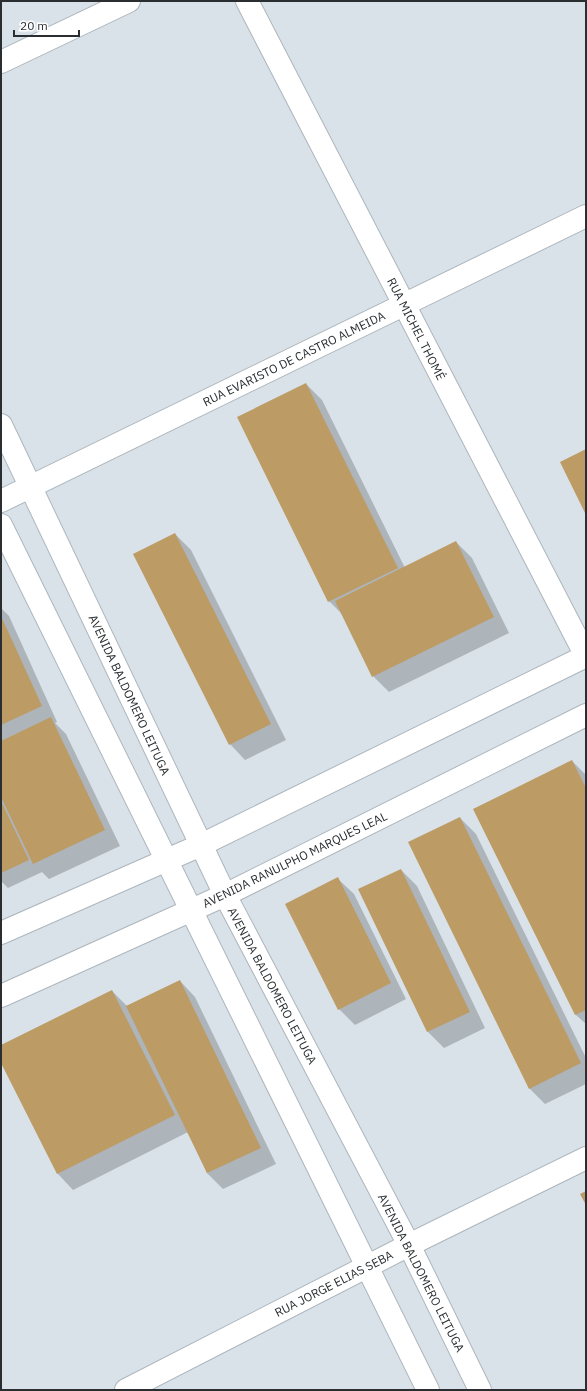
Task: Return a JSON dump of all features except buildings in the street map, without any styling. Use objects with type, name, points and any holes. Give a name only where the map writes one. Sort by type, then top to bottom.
[{"type":"main road","points":[[1,62],[129,1]]},
{"type":"main road","name":"RUA MICHEL THOMÉ","points":[[247,1],[586,656]]},
{"type":"main road","name":"RUA EVARISTO DE CASTRO ALMEIDA","points":[[1,501],[586,216]]},
{"type":"main road","name":"AVENIDA BALDOMERO LEITUGA","points":[[1,425],[225,895],[409,1245],[480,1390]]},
{"type":"main road","points":[[1,525],[428,1390]]},
{"type":"main road","points":[[1,933],[201,845],[586,656]]},
{"type":"main road","name":"AVENIDA RANULPHO MARQUES LEAL","points":[[1,996],[225,895],[586,716]]},
{"type":"main road","name":"RUA JORGE ELIAS SEBA","points":[[126,1390],[409,1245],[586,1158]]}]
